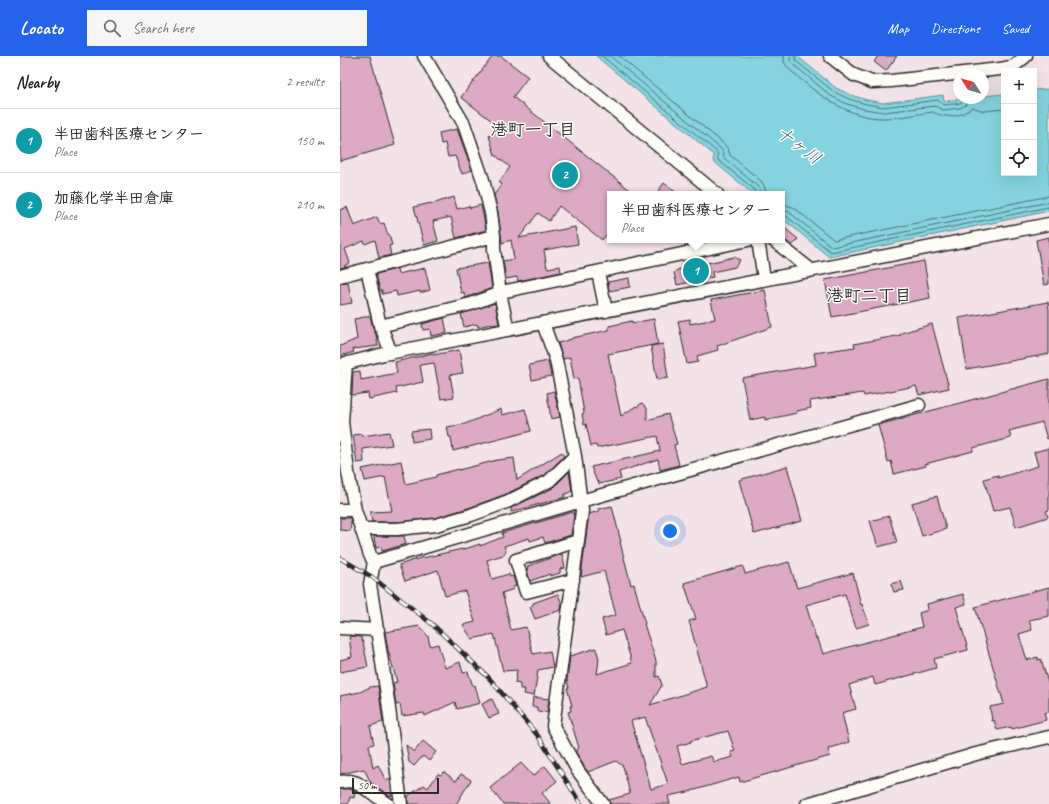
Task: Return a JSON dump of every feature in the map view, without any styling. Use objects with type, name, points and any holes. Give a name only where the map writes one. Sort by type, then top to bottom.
[{"type":"street","points":[[424,56],[464,124],[486,190],[491,213],[500,293],[508,330]]},
{"type":"street","points":[[549,56],[713,191]]},
{"type":"street","points":[[830,56],[854,75],[872,82],[1000,69],[1014,66],[1026,56]]},
{"type":"street","points":[[401,804],[378,630],[370,584],[374,562],[370,555],[355,510],[348,472],[342,422],[343,364],[391,353],[764,279],[1049,224]]},
{"type":"street","points":[[340,276],[494,236]]},
{"type":"street","points":[[380,326],[471,304],[500,293],[734,243]]},
{"type":"street","points":[[758,243],[764,279]]},
{"type":"street","points":[[777,243],[811,270]]},
{"type":"street","points":[[367,269],[380,326],[391,353]]},
{"type":"street","points":[[598,272],[606,311]]},
{"type":"street","points":[[543,324],[556,360],[575,456],[582,511],[553,726],[578,771],[603,804]]},
{"type":"street","points":[[374,562],[581,501],[919,406]]},
{"type":"street","points":[[362,529],[397,529],[436,525],[471,515],[509,501],[549,481],[575,456]]},
{"type":"street","points":[[340,510],[355,510]]},
{"type":"street","points":[[573,580],[526,592],[516,560],[578,540]]},
{"type":"street","points":[[340,628],[378,630]]},
{"type":"street","points":[[807,804],[976,754],[1049,737]]},
{"type":"street","points":[[340,782],[350,781],[357,783],[388,804]]},
{"type":"water","name":"十ヶ川","points":[[596,56],[797,56],[836,88],[851,95],[883,103],[943,95],[944,101],[953,100],[953,104],[989,104],[989,95],[1001,94],[1001,176],[1037,176],[1037,90],[1049,89],[1049,211],[829,257],[785,220],[785,191],[749,191],[713,161],[714,155]]},
{"type":"building","points":[[340,56],[370,56],[395,145],[340,161]]},
{"type":"building","points":[[493,56],[501,56],[528,77],[513,97],[631,191],[607,191],[607,234],[602,240],[559,206],[549,221],[538,213],[519,238],[575,227],[578,244],[544,250],[547,268],[560,266],[561,272],[518,281],[517,277],[506,279],[503,261],[514,259],[511,240],[502,243],[494,195],[502,184],[499,182],[510,167],[495,155],[489,136],[497,125],[461,97]]},
{"type":"building","points":[[878,56],[897,56],[886,71],[874,62]]},
{"type":"building","points":[[457,129],[472,170],[462,174],[455,156],[448,157],[445,143],[441,144],[439,133]]},
{"type":"building","points":[[664,183],[674,191],[658,191]]},
{"type":"building","points":[[454,197],[457,209],[481,205],[486,230],[456,238],[451,217],[433,221],[438,241],[424,245],[414,207],[432,204]]},
{"type":"building","points":[[347,207],[354,226],[377,217],[380,224],[384,223],[392,245],[389,246],[391,255],[379,258],[375,240],[365,244],[364,241],[345,249],[350,263],[345,265],[345,267],[340,268],[340,210]]},
{"type":"building","points":[[785,228],[798,239],[792,246],[785,240]]},
{"type":"building","points":[[1049,237],[1049,284],[1044,285],[1036,240]]},
{"type":"building","points":[[734,257],[740,260],[735,267],[712,272],[713,277],[677,285],[674,273],[677,270]]},
{"type":"building","points":[[924,261],[930,298],[832,317],[825,280]]},
{"type":"building","points":[[488,263],[492,288],[465,298],[464,292],[461,293],[456,268]]},
{"type":"building","points":[[425,268],[430,290],[397,296],[396,291],[382,294],[382,290],[380,291],[376,274],[397,269],[398,274]]},
{"type":"building","points":[[629,278],[630,287],[609,291],[608,282]]},
{"type":"building","points":[[348,282],[352,303],[340,305],[340,283]]},
{"type":"building","points":[[765,290],[772,327],[717,346],[718,350],[697,356],[698,362],[687,364],[678,321],[690,319],[690,324],[715,319],[711,300]]},
{"type":"building","points":[[1048,302],[1049,354],[967,369],[959,318]]},
{"type":"building","points":[[495,303],[499,324],[478,327],[477,324],[464,327],[461,314]]},
{"type":"building","points":[[370,316],[378,346],[353,349],[354,352],[340,356],[340,346],[357,339],[354,319]]},
{"type":"building","points":[[444,318],[447,333],[431,336],[430,329],[423,330],[422,324]]},
{"type":"building","points":[[654,319],[658,344],[608,354],[621,416],[642,403],[647,408],[647,420],[668,414],[677,444],[674,445],[679,465],[660,470],[658,459],[619,472],[621,479],[599,484],[591,467],[660,451],[657,436],[597,448],[596,445],[591,446],[586,424],[584,425],[582,414],[584,413],[578,378],[574,379],[570,357],[563,359],[558,343],[572,338],[609,330],[609,326],[632,321],[632,323]]},
{"type":"building","points":[[932,324],[949,388],[919,395],[916,386],[864,396],[863,393],[810,401],[811,408],[797,411],[797,413],[765,420],[765,417],[750,420],[742,378],[816,365],[814,353],[855,347],[854,344],[901,335],[901,333]]},
{"type":"building","points":[[663,344],[668,378],[657,380],[651,346]]},
{"type":"building","points":[[459,350],[463,373],[450,375],[454,397],[441,399],[434,363],[420,365],[423,382],[396,388],[397,393],[369,399],[368,393],[352,395],[353,372],[360,371],[361,380],[397,373],[395,362],[433,353],[433,355]]},
{"type":"building","points":[[548,361],[551,376],[532,380],[529,365]]},
{"type":"building","points":[[1049,379],[1049,438],[1047,439],[1042,422],[1009,431],[1011,438],[973,448],[973,451],[925,464],[926,466],[894,474],[891,461],[888,462],[878,425]]},
{"type":"building","points":[[554,391],[560,417],[551,419],[547,393]]},
{"type":"building","points":[[501,409],[502,415],[525,409],[531,431],[453,451],[451,437],[449,437],[447,427],[465,424]]},
{"type":"building","points":[[429,429],[430,439],[412,442],[411,431]]},
{"type":"building","points":[[389,432],[392,445],[363,449],[364,462],[357,463],[353,435],[361,434],[362,436]]},
{"type":"building","points":[[1049,448],[1049,510],[1046,511],[1048,517],[1016,527],[1010,507],[993,511],[984,479],[998,475],[998,478],[1038,466],[1034,452]]},
{"type":"building","points":[[562,452],[564,456],[545,475],[506,494],[471,507],[435,518],[397,522],[372,522],[370,512],[392,511],[385,477],[365,481],[362,469],[401,461],[406,484],[436,477],[436,475],[459,469],[497,460],[514,458],[517,480]]},
{"type":"building","points":[[787,466],[802,521],[754,534],[739,480]]},
{"type":"building","points":[[569,472],[572,491],[564,495],[565,497],[511,512],[511,508],[553,488]]},
{"type":"building","points":[[937,496],[946,529],[922,536],[912,503]]},
{"type":"building","points":[[612,506],[631,585],[634,584],[644,624],[656,661],[656,677],[659,676],[662,685],[650,705],[707,687],[689,621],[696,619],[684,583],[743,566],[745,574],[789,562],[797,588],[853,573],[861,605],[862,604],[869,624],[856,628],[845,594],[806,605],[816,639],[818,639],[823,654],[922,627],[919,613],[928,610],[927,604],[963,594],[966,604],[956,607],[968,650],[934,659],[936,668],[875,685],[873,677],[849,685],[856,709],[842,713],[849,742],[828,749],[830,756],[740,782],[739,777],[688,792],[668,796],[670,804],[610,804],[609,800],[630,794],[623,766],[616,761],[588,772],[584,767],[576,750],[579,748],[568,712],[571,711],[570,706],[572,706],[567,688],[569,688],[567,680],[570,656],[596,648],[599,659],[597,674],[632,663],[622,630],[606,635],[602,619],[616,615],[604,571],[581,577],[589,514],[599,511],[598,509]],"holes":[[[645,717],[668,784],[651,789],[631,721]],[[728,731],[735,751],[731,752],[733,757],[714,762],[711,756],[682,764],[677,746]]]},
{"type":"building","points":[[573,512],[574,515],[571,535],[545,543],[543,537],[530,541],[529,538],[504,546],[506,551],[503,555],[487,560],[492,579],[509,574],[510,577],[513,576],[516,586],[513,587],[514,589],[502,593],[511,630],[526,627],[533,654],[550,651],[553,667],[538,670],[534,696],[524,694],[525,689],[520,689],[520,684],[515,683],[517,670],[503,671],[494,634],[472,639],[463,625],[475,622],[465,591],[445,596],[438,570],[405,581],[399,565],[423,557],[462,550],[480,544],[480,546],[503,537],[502,533]]},
{"type":"building","points":[[889,516],[897,542],[878,547],[870,521]]},
{"type":"building","points":[[340,518],[350,518],[350,531],[340,530]]},
{"type":"building","points":[[375,536],[404,536],[406,544],[382,551],[381,547],[376,548]]},
{"type":"building","points":[[562,554],[565,568],[560,569],[560,573],[550,576],[550,574],[530,581],[527,570],[528,566]]},
{"type":"building","points":[[901,581],[904,590],[894,592],[891,584]]},
{"type":"building","points":[[1049,587],[1049,616],[1029,620],[1032,630],[1019,634],[1027,660],[1038,657],[1038,660],[1041,659],[1049,686],[1049,712],[1044,713],[1046,720],[1012,729],[1011,727],[997,730],[994,720],[992,721],[990,707],[1004,704],[975,607]]},
{"type":"building","points":[[558,594],[562,604],[561,610],[535,619],[530,607],[533,603]]},
{"type":"building","points":[[419,626],[428,636],[430,646],[438,644],[445,668],[460,662],[463,673],[468,672],[473,686],[475,685],[480,703],[457,709],[455,702],[425,716],[424,713],[402,716],[400,704],[396,705],[393,683],[397,682],[388,650],[385,632]]},
{"type":"building","points":[[349,637],[361,637],[368,667],[340,672],[340,660],[352,657]]},
{"type":"building","points":[[378,686],[383,722],[370,726],[374,744],[369,745],[373,768],[378,765],[386,781],[390,779],[392,795],[390,796],[371,783],[364,769],[340,774],[340,696],[360,692],[370,687]]},
{"type":"building","points":[[533,697],[549,699],[547,712],[537,711],[537,707],[532,707]]},
{"type":"building","points":[[492,699],[499,714],[489,718],[482,704]]},
{"type":"building","points":[[423,741],[436,752],[429,761],[423,756],[414,766],[409,762],[406,745],[414,752]]},
{"type":"building","points":[[521,763],[533,776],[545,766],[557,781],[542,793],[551,804],[503,804],[490,788]]},
{"type":"building","points":[[444,772],[456,781],[461,774],[471,780],[456,804],[408,804],[408,796],[424,785],[428,788],[438,774],[441,775]]},
{"type":"building","points":[[340,789],[355,791],[354,798],[350,797],[348,804],[340,804]]},
{"type":"railway","points":[[340,558],[372,577],[432,624],[489,678],[538,736],[581,804]]},
{"type":"place","name":"加藤化学半田倉庫","points":[[565,175]]},
{"type":"place","name":"半田歯科医療センター","points":[[696,271]]},
{"type":"district","name":"港町一丁目","points":[[533,129]]},
{"type":"district","name":"港町二丁目","points":[[869,295]]}]
